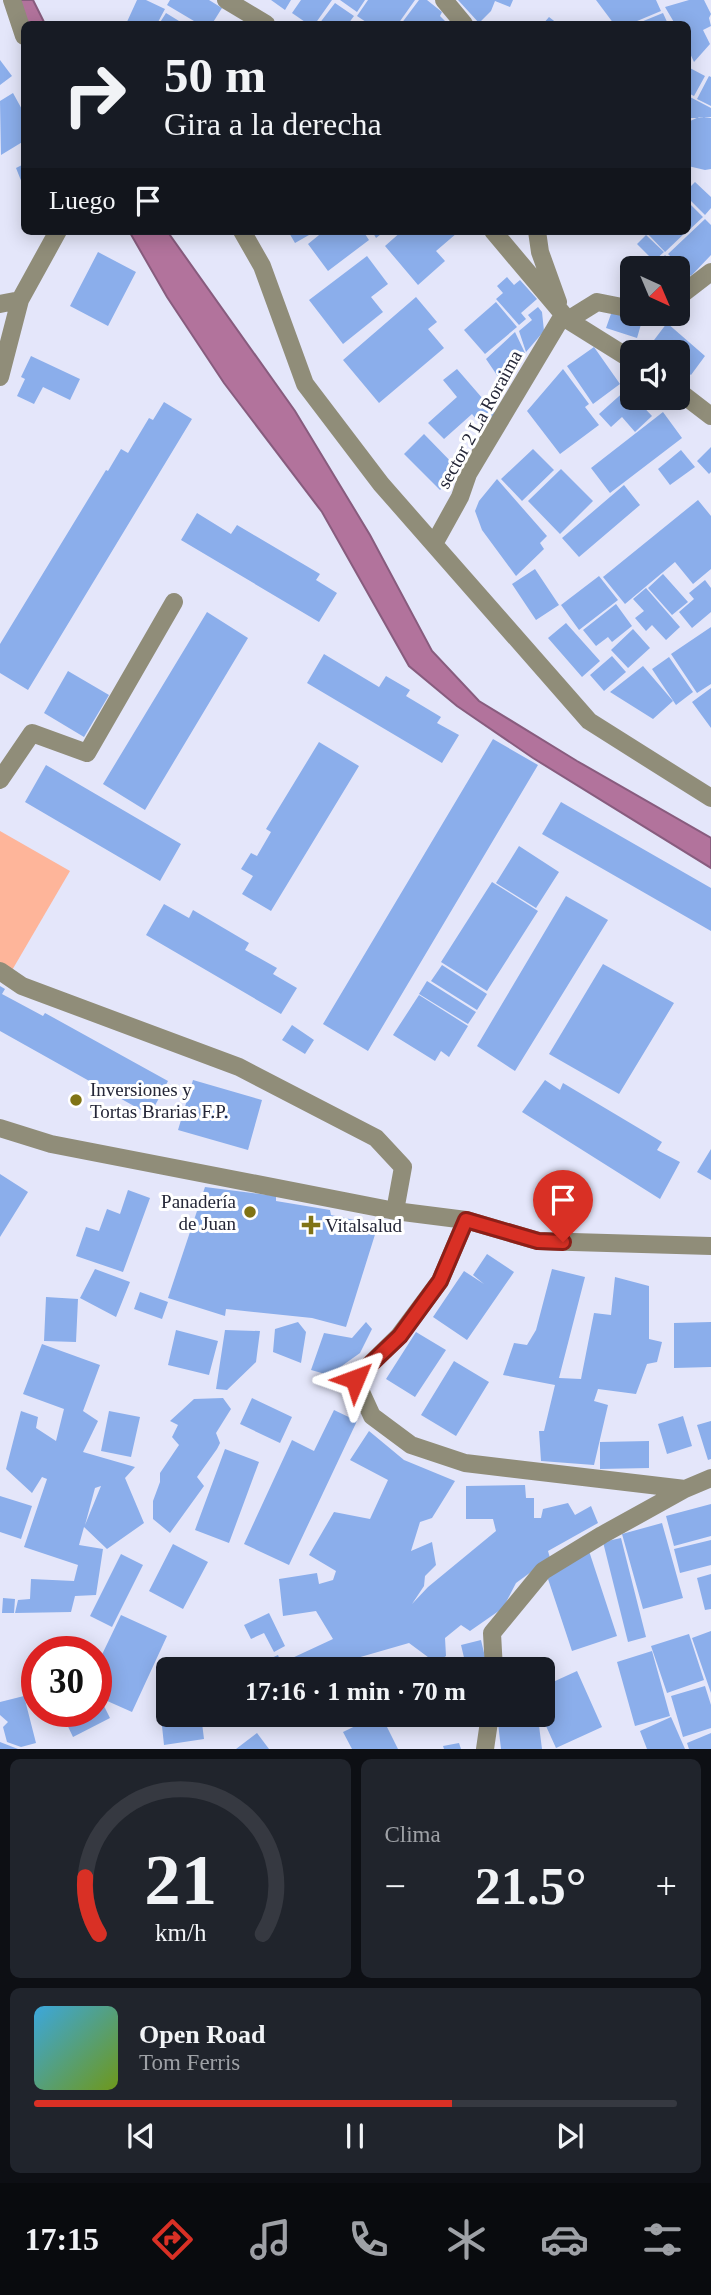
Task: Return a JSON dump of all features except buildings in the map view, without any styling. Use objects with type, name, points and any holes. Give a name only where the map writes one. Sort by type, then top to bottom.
[{"type":"street","points":[[12,0],[21,27]]},
{"type":"street","points":[[226,0],[261,21]]},
{"type":"street","points":[[444,0],[462,21]]},
{"type":"street","points":[[0,377],[20,300],[56,235]]},
{"type":"street","points":[[244,235],[262,266],[306,384],[382,484],[589,721],[711,798]]},
{"type":"street","points":[[496,235],[566,318],[620,352]]},
{"type":"street","points":[[538,235],[540,252],[566,318]]},
{"type":"street","points":[[690,288],[711,272]]},
{"type":"street","points":[[0,304],[20,300]]},
{"type":"street","points":[[566,318],[597,302],[620,307]]},
{"type":"street","name":"sector 2 La Roraima","points":[[434,544],[460,496],[468,474],[566,318]]},
{"type":"street","points":[[690,400],[711,416]]},
{"type":"street","points":[[0,780],[32,733],[87,753],[174,602]]},
{"type":"street","points":[[0,971],[22,986],[239,1068],[376,1138],[403,1167],[395,1211]]},
{"type":"street","points":[[0,1128],[51,1144],[395,1211],[466,1220],[538,1241],[711,1246]]},
{"type":"street","points":[[466,1220],[440,1281],[400,1336],[355,1379],[372,1416],[411,1445],[465,1463],[685,1489]]},
{"type":"street","points":[[493,1657],[492,1633],[543,1571],[685,1489],[711,1478]]},
{"type":"street","points":[[485,1749],[488,1727]]},
{"type":"shaded area","points":[[15,0],[33,0],[44,21],[23,21]]},
{"type":"shaded area","points":[[131,235],[170,235],[295,411],[370,535],[432,651],[479,701],[711,838],[711,868],[533,758],[457,706],[409,666],[322,512],[224,383],[167,297]]},
{"type":"shaded area","points":[[0,831],[70,871],[11,972],[0,965]]},
{"type":"place","name":"Inversiones y Tortas Brarias F.P.","points":[[76,1100]]},
{"type":"place","name":"Panadería de Juan","points":[[250,1212]]},
{"type":"place","name":"Vitalsalud","points":[[311,1225]]},
{"type":"route","points":[[355,1379],[400,1336],[440,1281],[466,1220],[538,1241],[563,1242]]}]
